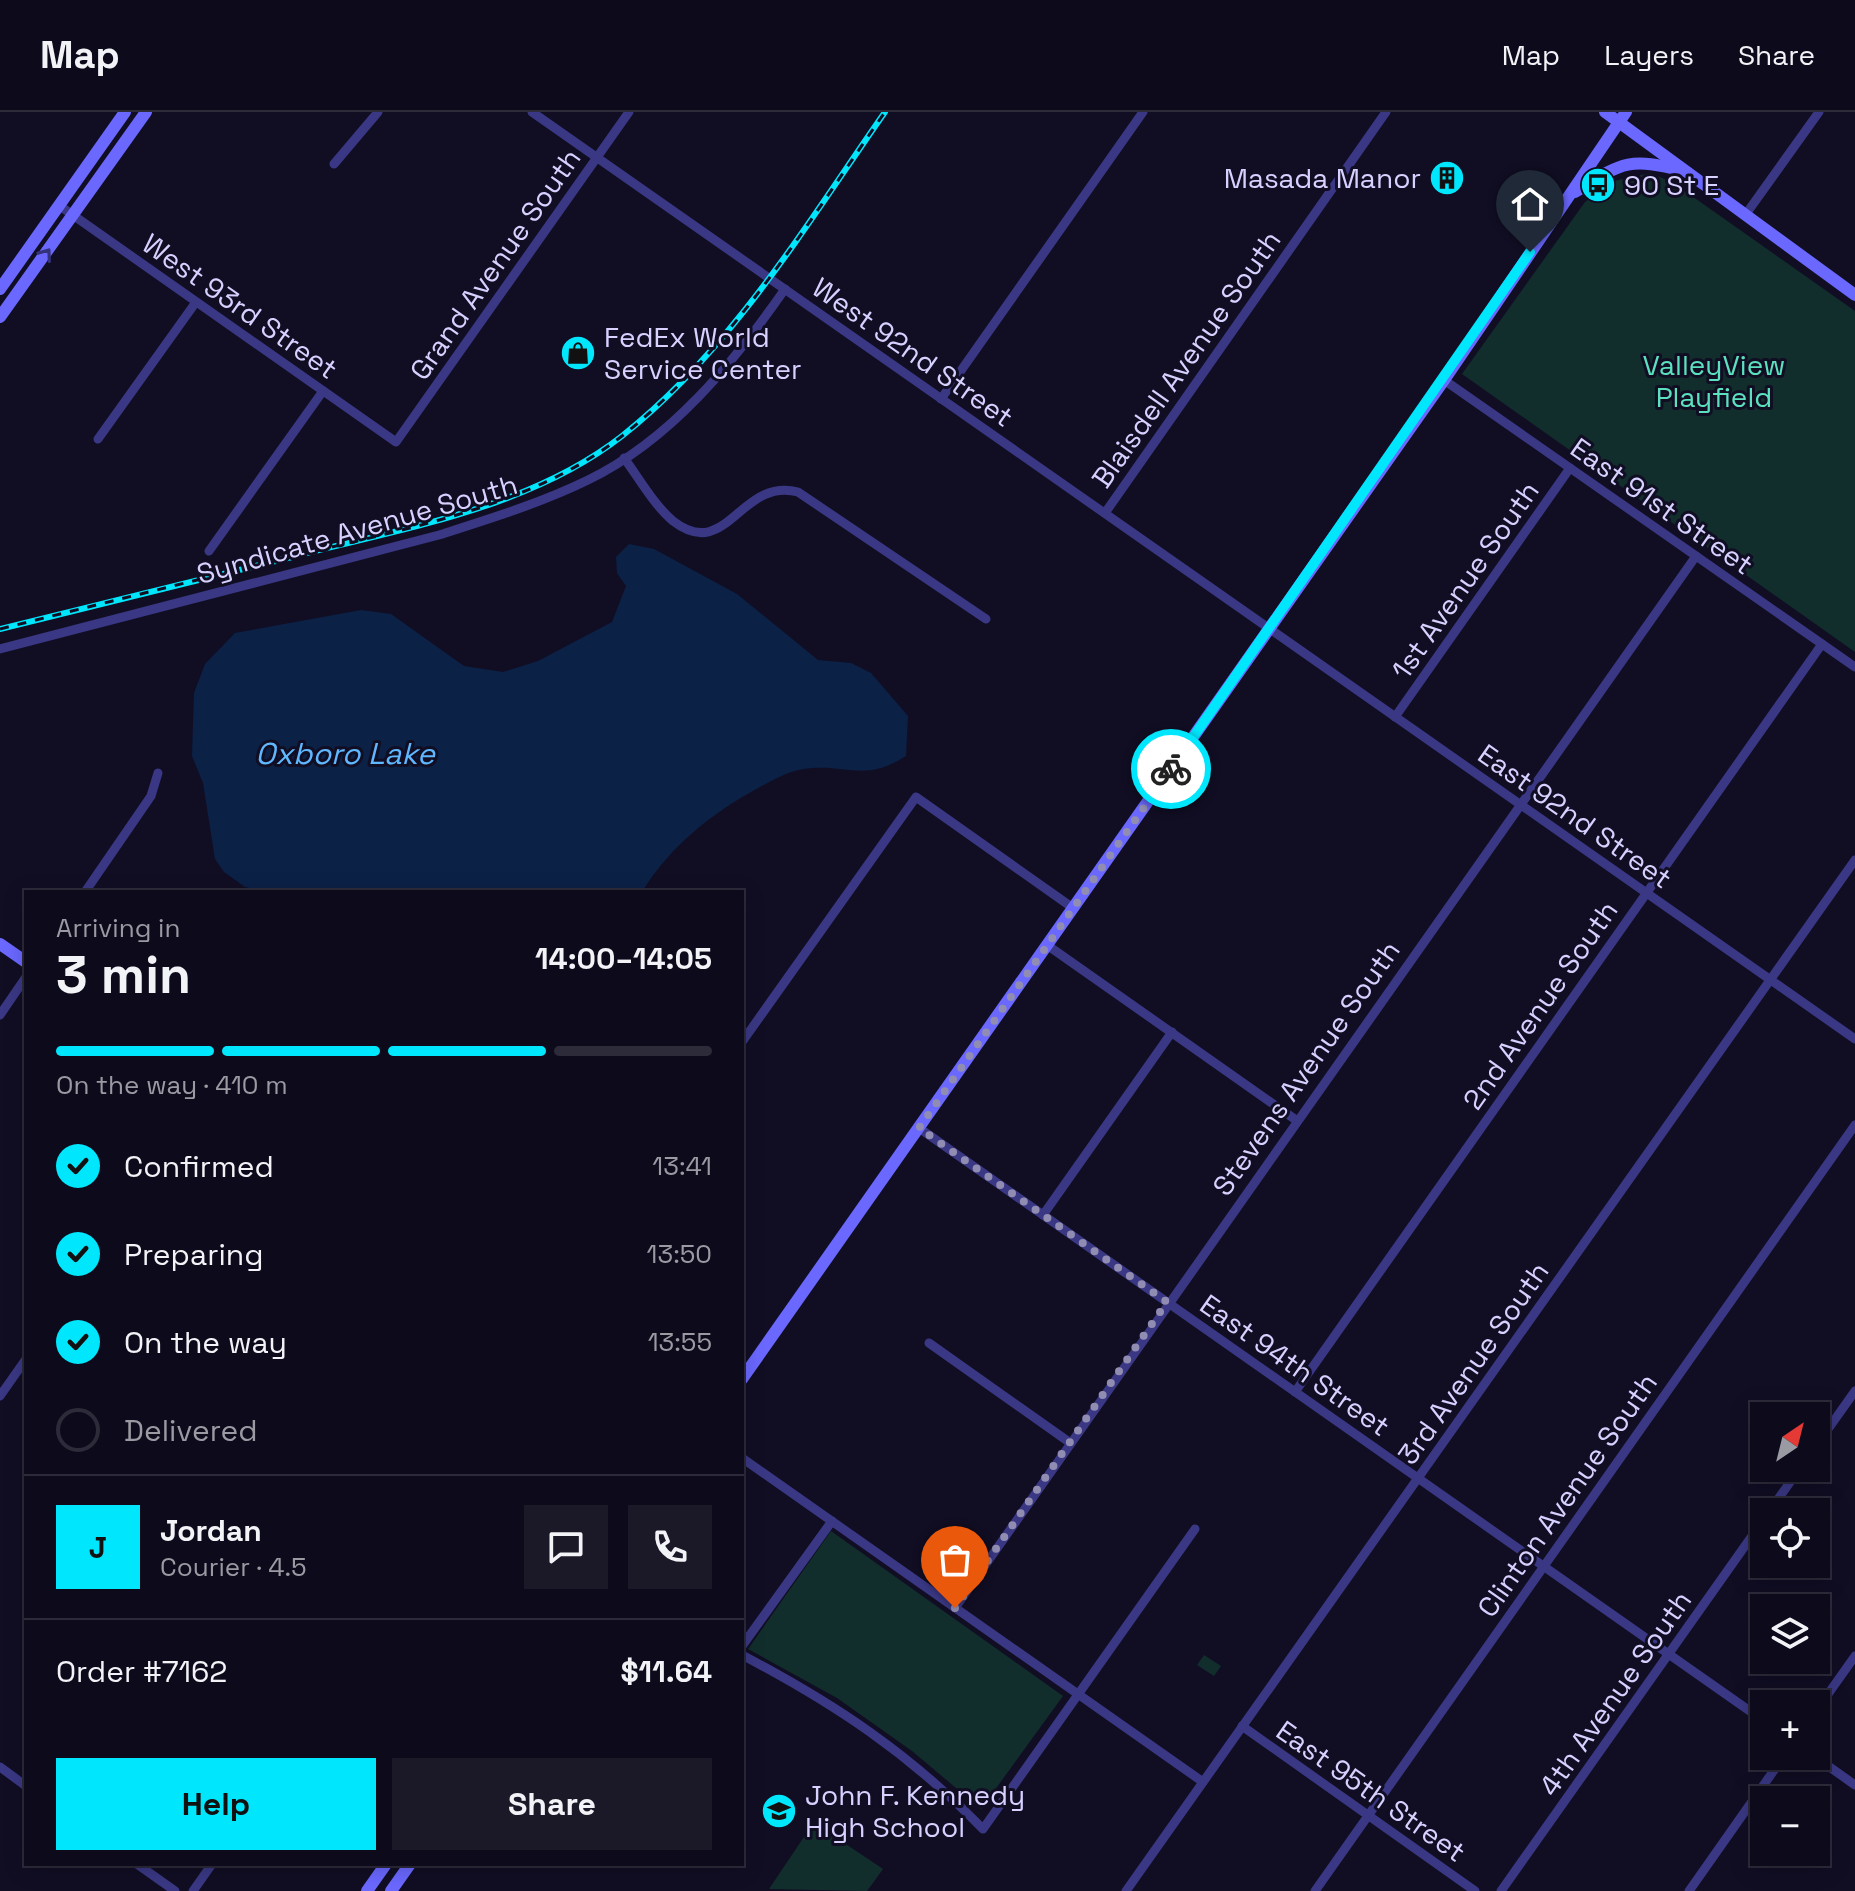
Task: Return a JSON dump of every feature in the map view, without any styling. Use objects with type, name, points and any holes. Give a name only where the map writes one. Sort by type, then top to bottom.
[{"type":"main road","points":[[0,289],[125,112]]},
{"type":"main road","points":[[0,317],[146,112]]},
{"type":"main road","points":[[1605,112],[1622,117],[1690,172],[1855,295]]},
{"type":"main road","points":[[747,1370],[1444,380],[1622,117]]},
{"type":"main road","points":[[1569,196],[1608,171],[1635,161],[1690,172]]},
{"type":"main road","points":[[0,944],[24,961]]},
{"type":"main road","points":[[367,1891],[385,1866]]},
{"type":"main road","points":[[391,1891],[409,1866]]},
{"type":"street","points":[[334,164],[378,112]]},
{"type":"street","name":"West 92nd Street","points":[[532,112],[1270,628]]},
{"type":"street","name":"Grand Avenue South","points":[[396,442],[629,112]]},
{"type":"street","points":[[941,399],[1143,112]]},
{"type":"street","name":"Blaisdell Avenue South","points":[[1105,513],[1386,112]]},
{"type":"street","points":[[1746,214],[1819,112]]},
{"type":"street","name":"West 93rd Street","points":[[60,206],[396,442]]},
{"type":"street","name":"Syndicate Avenue South","points":[[3,648],[439,535],[488,520],[589,480],[624,458],[679,413],[724,370],[785,289]]},
{"type":"street","points":[[98,439],[196,302]]},
{"type":"street","name":"East 91st Street","points":[[1444,380],[1855,667]]},
{"type":"street","points":[[209,551],[323,391]]},
{"type":"street","points":[[624,458],[672,520],[696,530],[722,527],[761,493],[786,488],[798,492],[986,619]]},
{"type":"street","name":"1st Avenue South","points":[[1395,717],[1570,468]]},
{"type":"street","name":"Stevens Avenue South","points":[[955,1608],[1167,1302],[1696,556]]},
{"type":"street","name":"East 92nd Street","points":[[1270,628],[1855,1039]]},
{"type":"street","name":"2nd Avenue South","points":[[1295,1392],[1822,644]]},
{"type":"street","points":[[86,890],[151,796],[158,773]]},
{"type":"street","points":[[744,1039],[916,797],[1073,908]]},
{"type":"street","name":"3rd Avenue South","points":[[1126,1891],[1855,860]]},
{"type":"street","points":[[1047,945],[1296,1120]]},
{"type":"street","points":[[0,1015],[24,980]]},
{"type":"street","points":[[1043,1215],[1172,1032]]},
{"type":"street","name":"Clinton Avenue South","points":[[1315,1891],[1855,1125]]},
{"type":"street","name":"East 94th Street","points":[[919,1128],[1750,1711]]},
{"type":"street","points":[[929,1343],[1069,1442]]},
{"type":"street","points":[[0,1396],[24,1362]]},
{"type":"street","points":[[1830,1426],[1855,1391]]},
{"type":"street","points":[[744,1459],[1203,1782]]},
{"type":"street","points":[[744,1643],[832,1521]]},
{"type":"street","points":[[744,1656],[869,1728],[938,1784],[983,1829],[1195,1529]]},
{"type":"street","name":"4th Avenue South","points":[[1501,1891],[1750,1539]]},
{"type":"street","points":[[1830,1691],[1855,1656]]},
{"type":"street","name":"East 95th Street","points":[[1242,1726],[1475,1891]]},
{"type":"street","points":[[0,1767],[24,1785]]},
{"type":"street","points":[[1830,1767],[1855,1785]]},
{"type":"street","points":[[1689,1891],[1774,1770]]},
{"type":"street","points":[[140,1866],[175,1891]]},
{"type":"street","points":[[193,1891],[211,1866]]},
{"type":"green space","name":"ValleyView Playfield","points":[[1650,173],[1672,182],[1855,311],[1855,652],[1462,374],[1585,202],[1614,181]]},
{"type":"green space","points":[[831,1531],[1063,1696],[981,1809],[912,1751],[837,1698],[748,1649]]},
{"type":"green space","points":[[1204,1655],[1221,1666],[1214,1676],[1197,1665]]},
{"type":"green space","points":[[819,1826],[883,1869],[867,1891],[769,1889],[810,1828]]},
{"type":"water","name":"Oxboro Lake","points":[[629,544],[654,549],[737,594],[818,660],[851,663],[871,673],[908,716],[906,756],[870,770],[805,769],[772,780],[709,819],[666,859],[643,890],[258,890],[245,887],[224,872],[215,859],[203,783],[192,756],[194,693],[205,664],[235,633],[361,610],[391,614],[464,666],[503,672],[538,661],[612,622],[626,586],[617,573],[616,557]]},
{"type":"railway","points":[[0,629],[468,512],[549,481],[587,460],[622,436],[662,402],[733,325],[796,241],[885,112]]},
{"type":"way so far","points":[[955,1608],[1167,1302],[919,1128],[1171,769]]},
{"type":"place","name":"Masada Manor","points":[[1447,178]]},
{"type":"place","name":"90 St E","points":[[1598,185]]},
{"type":"place","name":"FedEx World Service Center","points":[[578,353]]},
{"type":"place","name":"John F. Kennedy High School","points":[[779,1811]]},
{"type":"route","points":[[1171,769],[1530,252]]}]
